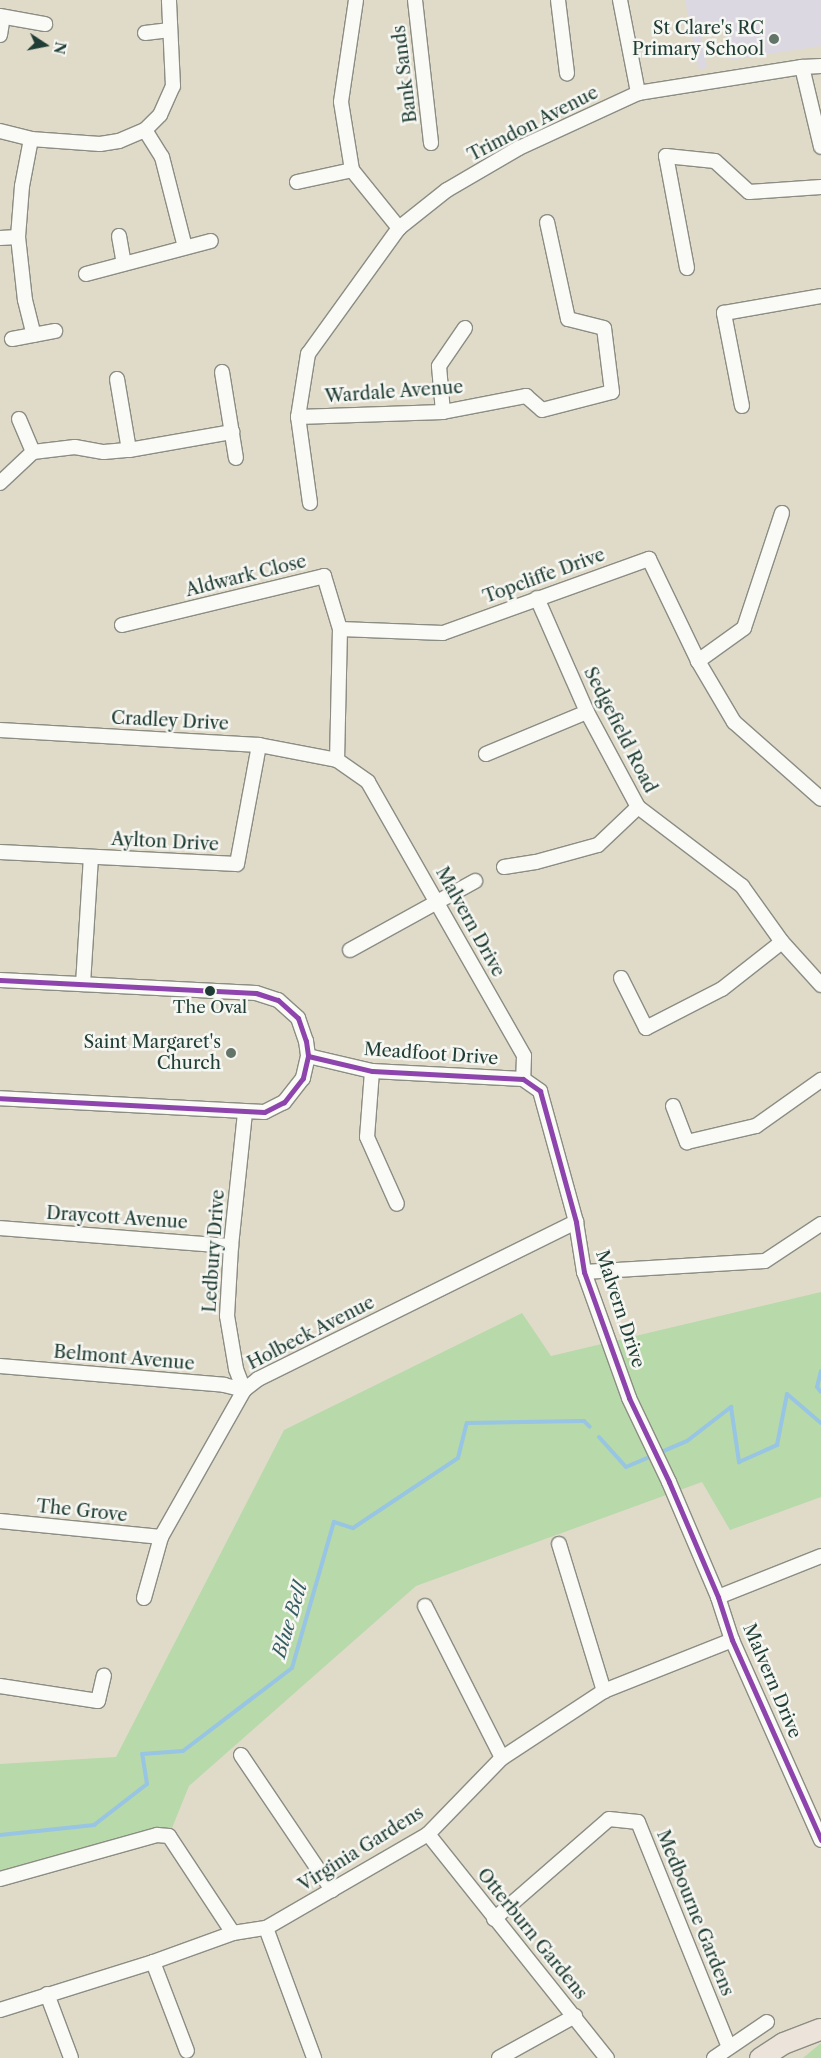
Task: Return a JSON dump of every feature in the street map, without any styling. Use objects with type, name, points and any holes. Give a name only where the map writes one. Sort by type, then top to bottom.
[{"type":"main road","points":[[760,2058],[783,2043],[820,2028]]},
{"type":"main road","points":[[788,2058],[820,2028]]},
{"type":"street","points":[[0,132],[30,139],[100,144],[119,141],[145,130],[160,115],[173,86],[168,0]]},
{"type":"street","points":[[356,0],[341,102],[352,170],[399,228]]},
{"type":"street","name":"Bank Sands","points":[[415,0],[432,143]]},
{"type":"street","points":[[558,0],[567,73]]},
{"type":"street","points":[[620,0],[638,93]]},
{"type":"street","points":[[0,35],[2,17],[45,24]]},
{"type":"street","points":[[146,33],[170,30]]},
{"type":"street","name":"Trimdon Avenue","points":[[310,503],[298,417],[308,354],[399,228],[447,190],[519,148],[638,93],[802,67],[821,66]]},
{"type":"street","points":[[802,67],[821,147]]},
{"type":"street","points":[[145,130],[162,157],[186,247]]},
{"type":"street","points":[[30,139],[22,186],[18,237],[25,300],[34,335]]},
{"type":"street","points":[[687,268],[666,156],[715,161],[749,192],[821,187]]},
{"type":"street","points":[[296,182],[352,170]]},
{"type":"street","name":"Wardale Avenue","points":[[298,417],[443,412],[526,396],[542,410],[612,392],[604,328],[568,319],[546,222]]},
{"type":"street","points":[[118,236],[124,264]]},
{"type":"street","points":[[0,238],[18,237]]},
{"type":"street","points":[[86,274],[211,242]]},
{"type":"street","points":[[742,406],[724,313],[821,296]]},
{"type":"street","points":[[443,412],[439,366],[465,328]]},
{"type":"street","points":[[12,339],[55,331]]},
{"type":"street","points":[[222,372],[236,458]]},
{"type":"street","points":[[117,379],[129,450]]},
{"type":"street","points":[[18,419],[33,452]]},
{"type":"street","points":[[0,483],[33,452],[75,447],[104,452],[129,450],[232,432]]},
{"type":"street","points":[[782,513],[744,628],[698,661],[734,722],[821,799]]},
{"type":"street","name":"Topcliffe Drive","points":[[340,629],[443,633],[648,558],[698,661]]},
{"type":"street","name":"Aldwark Close","points":[[122,625],[324,576],[340,629]]},
{"type":"street","name":"Sedgefield Road","points":[[537,598],[587,712],[638,807],[742,886],[782,942],[821,985]]},
{"type":"street","points":[[337,760],[340,629]]},
{"type":"street","points":[[486,754],[587,712]]},
{"type":"street","name":"Cradley Drive","points":[[0,730],[259,745],[337,760]]},
{"type":"street","name":"Aylton Drive","points":[[0,852],[237,864],[259,745]]},
{"type":"street","name":"Malvern Drive","points":[[337,760],[368,782],[438,901],[524,1056],[523,1079],[540,1091],[576,1222],[584,1272],[629,1398],[669,1482],[718,1597],[732,1640],[821,1840]]},
{"type":"street","points":[[504,866],[536,862],[598,845],[638,807]]},
{"type":"street","points":[[83,984],[91,857]]},
{"type":"street","points":[[350,950],[475,881]]},
{"type":"street","points":[[621,978],[646,1028],[722,989],[782,942]]},
{"type":"street","points":[[0,980],[256,993],[278,1000],[298,1018],[306,1041],[308,1056],[303,1078],[284,1102],[264,1112],[0,1098]]},
{"type":"street","name":"Meadfoot Drive","points":[[308,1056],[372,1071],[523,1079]]},
{"type":"street","points":[[372,1071],[367,1137],[396,1204]]},
{"type":"street","points":[[673,1106],[687,1142],[756,1126],[821,1080]]},
{"type":"street","name":"Ledbury Drive","points":[[244,1390],[236,1370],[227,1316],[231,1246],[245,1112]]},
{"type":"street","name":"Holbeck Avenue","points":[[144,1598],[161,1537],[244,1390],[258,1378],[576,1222]]},
{"type":"street","points":[[584,1272],[765,1261],[821,1224]]},
{"type":"street","name":"Draycott Avenue","points":[[0,1228],[231,1246]]},
{"type":"street","name":"Belmont Avenue","points":[[0,1366],[224,1385],[244,1390]]},
{"type":"street","name":"The Grove","points":[[0,1521],[161,1537]]},
{"type":"street","points":[[559,1544],[604,1691]]},
{"type":"street","points":[[718,1597],[821,1556]]},
{"type":"street","points":[[425,1606],[502,1758]]},
{"type":"street","name":"Virginia Gardens","points":[[0,2010],[153,1962],[233,1933],[266,1928],[428,1834],[502,1758],[604,1691],[732,1640]]},
{"type":"street","points":[[0,1686],[98,1701],[104,1676]]},
{"type":"street","points":[[241,1755],[332,1890]]},
{"type":"street","name":"Medbourne Gardens","points":[[494,1919],[609,1819],[638,1822],[730,2047]]},
{"type":"street","name":"Otterburn Gardens","points":[[428,1834],[494,1919],[607,2058]]},
{"type":"street","points":[[0,1879],[157,1835],[169,1836],[233,1933]]},
{"type":"street","points":[[266,1928],[314,2058]]},
{"type":"street","points":[[153,1962],[186,2052]]},
{"type":"street","points":[[47,1994],[71,2058]]},
{"type":"street","points":[[499,2058],[574,2016]]},
{"type":"street","points":[[714,2058],[767,2022]]},
{"type":"shaded area","name":"St Clare's RC Primary School","points":[[685,0],[821,0],[821,46],[730,60],[724,27],[701,32],[707,68],[699,69]]},
{"type":"green space","points":[[821,1292],[821,1497],[730,1530],[702,1482],[416,1586],[189,1786],[172,1828],[150,1831],[0,1878],[0,1764],[116,1757],[284,1430],[522,1313],[551,1356]]},
{"type":"green space","points":[[821,2043],[821,2058],[803,2058]]},
{"type":"waterway","name":"Blue Bell","points":[[821,1371],[817,1387],[821,1392]]},
{"type":"waterway","name":"Blue Bell","points":[[599,1437],[626,1467],[687,1441],[731,1407],[739,1462],[777,1445],[787,1394],[821,1423]]},
{"type":"waterway","name":"Blue Bell","points":[[0,1835],[94,1825],[147,1784],[142,1754],[183,1751],[292,1668],[334,1522],[353,1528],[458,1458],[467,1423],[584,1421],[590,1427]]},
{"type":"transit line","points":[[0,980],[256,993],[278,1000],[298,1018],[306,1041],[308,1056],[303,1078],[284,1102],[264,1112],[0,1098]]},
{"type":"transit line","points":[[308,1056],[372,1071],[523,1079]]},
{"type":"transit line","points":[[523,1079],[540,1091],[576,1222],[584,1272],[629,1398],[669,1482],[718,1597],[732,1640],[821,1840]]},
{"type":"place","name":"St Clare's RC Primary School","points":[[774,39]]},
{"type":"place","name":"The Oval","points":[[210,991]]},
{"type":"place","name":"Saint Margaret's Church","points":[[231,1053]]}]
